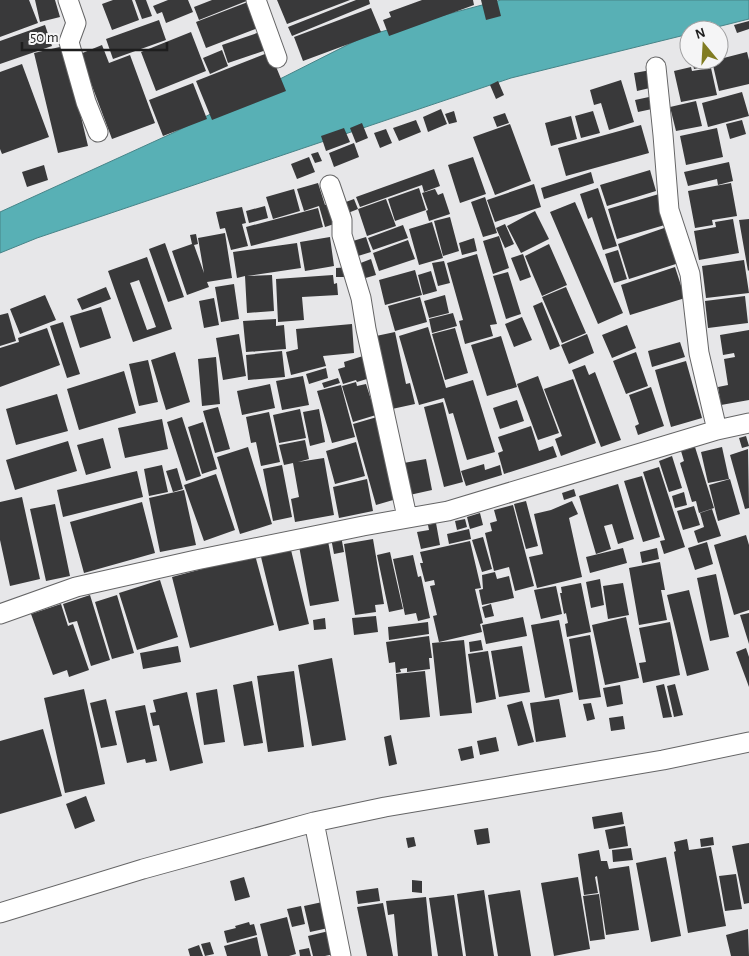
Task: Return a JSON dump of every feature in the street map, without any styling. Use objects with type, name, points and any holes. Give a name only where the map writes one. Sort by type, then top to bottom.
[{"type":"street","points":[[68,0],[76,23],[69,42],[86,102],[98,132]]},
{"type":"street","points":[[256,0],[277,58]]},
{"type":"street","points":[[656,67],[669,210],[690,274],[699,352],[716,430]]},
{"type":"street","points":[[330,185],[342,220],[342,235],[363,306],[366,329],[407,517]]},
{"type":"street","points":[[0,614],[85,585],[196,560],[407,517],[448,511],[716,430],[749,423]]},
{"type":"street","points":[[0,913],[143,869],[314,822],[385,807],[663,760],[749,742]]},
{"type":"street","points":[[314,822],[341,956]]},
{"type":"water","points":[[501,0],[749,0],[749,19],[729,24],[729,20],[679,20],[679,36],[511,78],[37,238],[0,253],[0,212],[175,132],[365,36]]},
{"type":"building","points":[[0,0],[29,0],[38,23],[0,37]]},
{"type":"building","points":[[35,0],[55,0],[60,17],[40,22]]},
{"type":"building","points":[[113,0],[132,0],[139,20],[112,30],[102,4]]},
{"type":"building","points":[[135,0],[146,0],[152,16],[142,19]]},
{"type":"building","points":[[168,0],[188,0],[193,12],[166,23],[162,12],[157,14],[153,6]]},
{"type":"building","points":[[212,0],[249,0],[199,20],[194,7]]},
{"type":"building","points":[[253,0],[263,26],[206,48],[196,22]]},
{"type":"building","points":[[277,0],[350,0],[287,24]]},
{"type":"building","points":[[356,0],[369,0],[370,4],[292,36],[288,27]]},
{"type":"building","points":[[422,0],[473,0],[474,5],[389,36],[383,20],[391,17],[389,12]]},
{"type":"building","points":[[481,0],[497,0],[501,16],[486,20]]},
{"type":"building","points":[[371,8],[381,32],[303,61],[294,37]]},
{"type":"building","points":[[159,20],[166,40],[113,59],[106,39]]},
{"type":"building","points":[[749,21],[749,29],[737,33],[734,25]]},
{"type":"building","points":[[45,25],[52,46],[0,64],[0,41]]},
{"type":"building","points":[[266,30],[272,48],[228,63],[222,45]]},
{"type":"building","points":[[191,32],[206,71],[156,91],[141,52]]},
{"type":"building","points":[[102,45],[109,63],[130,55],[155,123],[112,139],[80,54]]},
{"type":"building","points":[[64,46],[88,146],[58,153],[34,53]]},
{"type":"building","points":[[222,50],[228,66],[210,74],[203,58]]},
{"type":"building","points":[[270,52],[286,91],[212,120],[196,81]]},
{"type":"building","points":[[747,52],[749,84],[719,91],[714,70],[729,70],[729,57]]},
{"type":"building","points":[[22,64],[49,137],[2,154],[0,149],[0,72]]},
{"type":"building","points":[[651,70],[654,87],[637,91],[634,73]]},
{"type":"building","points":[[711,70],[717,95],[681,102],[674,71]]},
{"type":"building","points":[[621,80],[634,122],[609,130],[601,103],[594,105],[590,90]]},
{"type":"building","points":[[498,81],[504,95],[496,99],[490,85]]},
{"type":"building","points":[[193,83],[207,119],[163,136],[149,100]]},
{"type":"building","points":[[742,92],[749,116],[708,127],[702,103]]},
{"type":"building","points":[[649,97],[652,109],[638,112],[635,100]]},
{"type":"building","points":[[696,101],[702,126],[676,131],[670,107]]},
{"type":"building","points":[[441,109],[447,124],[428,132],[423,117]]},
{"type":"building","points":[[454,111],[457,122],[449,124],[445,114]]},
{"type":"building","points":[[593,111],[600,133],[581,138],[575,116]]},
{"type":"building","points":[[505,113],[509,123],[497,127],[493,117]]},
{"type":"building","points":[[571,116],[577,139],[551,146],[545,123]]},
{"type":"building","points":[[416,120],[421,132],[399,141],[393,128]]},
{"type":"building","points":[[742,120],[746,134],[730,139],[726,124]]},
{"type":"building","points":[[362,123],[368,138],[356,143],[350,128]]},
{"type":"building","points":[[510,124],[531,181],[495,195],[473,137]]},
{"type":"building","points":[[641,125],[649,153],[566,176],[558,148]]},
{"type":"building","points":[[344,128],[350,142],[326,151],[321,136]]},
{"type":"building","points":[[717,128],[723,157],[686,165],[680,136]]},
{"type":"building","points":[[386,129],[392,143],[380,148],[374,133]]},
{"type":"building","points":[[354,143],[359,157],[334,167],[329,153]]},
{"type":"building","points":[[318,152],[322,161],[315,163],[311,154]]},
{"type":"building","points":[[309,157],[315,172],[297,179],[291,164]]},
{"type":"building","points":[[473,157],[486,194],[460,203],[448,165]]},
{"type":"building","points":[[729,162],[733,181],[718,185],[717,179],[688,186],[684,172]]},
{"type":"building","points":[[44,165],[48,180],[27,187],[22,172]]},
{"type":"building","points":[[434,169],[440,186],[424,192],[422,185],[360,207],[356,197]]},
{"type":"building","points":[[650,170],[656,191],[607,206],[600,185]]},
{"type":"building","points":[[591,172],[594,183],[544,199],[541,188]]},
{"type":"building","points":[[318,183],[325,205],[329,204],[334,224],[325,227],[319,206],[304,211],[297,189]]},
{"type":"building","points":[[731,183],[737,216],[712,220],[713,225],[695,228],[688,191]]},
{"type":"building","points":[[534,184],[541,207],[495,222],[487,200]]},
{"type":"building","points":[[419,188],[426,210],[395,221],[388,199]]},
{"type":"building","points":[[598,188],[617,246],[603,250],[592,217],[588,219],[580,194]]},
{"type":"building","points":[[294,189],[300,211],[273,219],[266,197]]},
{"type":"building","points":[[435,189],[438,195],[443,193],[450,214],[429,221],[426,211],[428,210],[422,193]]},
{"type":"building","points":[[659,194],[668,224],[617,239],[608,209]]},
{"type":"building","points":[[485,197],[497,233],[483,237],[471,202]]},
{"type":"building","points":[[354,199],[358,209],[348,213],[343,203]]},
{"type":"building","points":[[386,199],[396,226],[367,236],[358,209]]},
{"type":"building","points":[[575,202],[623,313],[598,324],[550,212]]},
{"type":"building","points":[[265,206],[268,218],[249,223],[246,211]]},
{"type":"building","points":[[242,207],[246,223],[242,224],[248,246],[231,250],[225,228],[220,229],[216,212]]},
{"type":"building","points":[[318,208],[323,227],[251,246],[246,227]]},
{"type":"building","points":[[535,211],[549,239],[521,253],[507,226]]},
{"type":"building","points":[[450,217],[459,251],[443,256],[434,221]]},
{"type":"building","points":[[733,219],[739,253],[699,260],[694,231],[716,227],[715,222]]},
{"type":"building","points":[[749,219],[749,270],[748,271],[739,220]]},
{"type":"building","points":[[432,222],[443,258],[419,265],[409,229]]},
{"type":"building","points":[[505,224],[514,244],[505,248],[496,228]]},
{"type":"building","points":[[403,225],[408,238],[373,250],[368,238]]},
{"type":"building","points":[[667,227],[679,263],[629,279],[618,244]]},
{"type":"building","points":[[225,233],[232,278],[207,282],[209,287],[187,295],[172,251],[192,244],[190,235],[196,234],[198,244],[194,245],[204,273],[198,238]]},
{"type":"building","points":[[499,236],[509,268],[493,274],[483,241]]},
{"type":"building","points":[[330,237],[334,266],[305,271],[300,242]]},
{"type":"building","points":[[366,237],[371,252],[358,256],[353,241]]},
{"type":"building","points":[[474,238],[477,251],[462,255],[459,243]]},
{"type":"building","points":[[408,240],[415,259],[379,271],[373,253]]},
{"type":"building","points":[[165,243],[184,297],[168,302],[149,249]]},
{"type":"building","points":[[297,243],[301,268],[247,276],[272,275],[274,311],[247,313],[245,276],[237,278],[233,252]]},
{"type":"building","points":[[549,244],[567,285],[542,296],[525,256]]},
{"type":"building","points":[[618,250],[627,279],[614,283],[605,254]]},
{"type":"building","points":[[477,254],[497,324],[490,325],[493,336],[465,344],[459,321],[463,320],[447,263]]},
{"type":"building","points":[[523,254],[531,277],[520,281],[511,258]]},
{"type":"building","points":[[147,257],[172,329],[133,342],[108,271]],"holes":[[[139,280],[156,327],[147,330],[130,283]]]},
{"type":"building","points":[[371,259],[376,275],[362,279],[358,264]]},
{"type":"building","points":[[744,260],[749,293],[706,298],[702,266]]},
{"type":"building","points":[[444,261],[450,283],[438,286],[432,263]]},
{"type":"building","points":[[351,267],[351,277],[336,277],[336,268]]},
{"type":"building","points":[[675,267],[685,298],[630,315],[621,285]]},
{"type":"building","points":[[415,270],[422,295],[385,305],[379,280]]},
{"type":"building","points":[[431,271],[437,291],[423,295],[418,275]]},
{"type":"building","points":[[508,272],[521,314],[506,319],[493,276]]},
{"type":"building","points":[[333,275],[334,284],[337,283],[338,295],[302,297],[304,320],[278,322],[276,279]]},
{"type":"building","points":[[234,284],[239,319],[221,322],[215,287]]},
{"type":"building","points":[[106,287],[111,299],[82,310],[77,299]]},
{"type":"building","points":[[566,287],[586,333],[562,343],[542,297]]},
{"type":"building","points":[[45,295],[56,320],[20,334],[10,309]]},
{"type":"building","points":[[445,295],[449,313],[429,318],[424,301]]},
{"type":"building","points":[[745,296],[748,323],[708,328],[705,301]]},
{"type":"building","points":[[420,297],[427,322],[395,331],[388,306]]},
{"type":"building","points":[[214,298],[219,325],[204,328],[199,301]]},
{"type":"building","points":[[542,302],[560,346],[550,350],[533,306]]},
{"type":"building","points":[[101,307],[111,338],[80,348],[70,316]]},
{"type":"building","points":[[8,313],[16,341],[0,346],[0,315]]},
{"type":"building","points":[[453,313],[457,326],[432,333],[429,319]]},
{"type":"building","points":[[522,317],[532,340],[514,347],[505,324]]},
{"type":"building","points":[[276,319],[276,326],[284,325],[286,349],[246,352],[243,321]]},
{"type":"building","points":[[63,322],[80,374],[67,378],[50,326]]},
{"type":"building","points":[[352,324],[354,353],[323,356],[326,366],[291,375],[286,352],[298,349],[296,329]]},
{"type":"building","points":[[627,325],[636,348],[612,358],[602,335]]},
{"type":"building","points":[[428,327],[446,388],[473,380],[495,452],[467,460],[453,413],[449,414],[444,398],[419,405],[399,336]]},
{"type":"building","points":[[47,328],[60,365],[0,387],[0,348],[19,342],[18,338]]},
{"type":"building","points":[[455,328],[468,373],[445,380],[432,334]]},
{"type":"building","points":[[749,330],[749,400],[721,405],[718,387],[728,385],[724,359],[735,357],[734,353],[723,355],[720,335]]},
{"type":"building","points":[[395,332],[406,384],[410,383],[415,404],[392,409],[376,336]]},
{"type":"building","points":[[239,334],[246,376],[223,380],[216,338]]},
{"type":"building","points":[[587,334],[594,353],[569,364],[561,345]]},
{"type":"building","points":[[501,336],[517,387],[487,396],[471,345]]},
{"type":"building","points":[[680,342],[685,357],[652,367],[648,351]]},
{"type":"building","points":[[282,351],[285,377],[248,380],[246,355]]},
{"type":"building","points":[[175,352],[190,402],[166,410],[151,360]]},
{"type":"building","points":[[636,352],[648,386],[626,394],[613,361]]},
{"type":"building","points":[[363,356],[370,378],[343,384],[338,369],[345,367],[344,362]]},
{"type":"building","points":[[216,357],[220,404],[202,406],[198,359]]},
{"type":"building","points":[[148,360],[158,402],[139,406],[129,364]]},
{"type":"building","points":[[686,361],[702,418],[671,427],[655,370]]},
{"type":"building","points":[[585,365],[589,375],[595,372],[621,440],[601,447],[572,370]]},
{"type":"building","points":[[326,368],[328,378],[309,384],[306,374]]},
{"type":"building","points":[[124,371],[136,413],[79,430],[67,389]]},
{"type":"building","points":[[303,376],[309,405],[282,410],[276,381]]},
{"type":"building","points":[[538,376],[559,433],[538,440],[517,384]]},
{"type":"building","points":[[338,378],[340,383],[324,388],[322,383]]},
{"type":"building","points":[[573,379],[596,443],[561,456],[555,439],[562,436],[544,389]]},
{"type":"building","points":[[356,382],[357,386],[366,384],[376,415],[353,422],[342,386]]},
{"type":"building","points":[[270,384],[275,408],[242,415],[237,391]]},
{"type":"building","points":[[341,385],[355,437],[332,443],[317,391]]},
{"type":"building","points":[[651,387],[664,426],[638,435],[635,426],[639,424],[629,395]]},
{"type":"building","points":[[57,394],[68,431],[16,445],[6,409]]},
{"type":"building","points":[[517,400],[524,421],[500,429],[493,408]]},
{"type":"building","points":[[443,402],[463,482],[444,487],[424,407]]},
{"type":"building","points":[[218,407],[230,449],[215,453],[203,411]]},
{"type":"building","points":[[300,409],[306,438],[279,443],[273,415]]},
{"type":"building","points":[[319,409],[325,442],[310,446],[303,412]]},
{"type":"building","points":[[269,412],[280,462],[261,466],[256,442],[251,443],[246,417]]},
{"type":"building","points":[[182,417],[201,476],[186,481],[167,422]]},
{"type":"building","points":[[377,417],[400,498],[376,505],[353,424]]},
{"type":"building","points":[[162,419],[168,449],[125,458],[118,428]]},
{"type":"building","points":[[203,422],[217,469],[202,474],[188,427]]},
{"type":"building","points":[[531,426],[539,451],[553,446],[557,457],[504,474],[498,453],[503,451],[498,437]]},
{"type":"building","points":[[746,436],[749,446],[742,448],[739,438]]},
{"type":"building","points":[[103,438],[111,468],[86,475],[77,445]]},
{"type":"building","points":[[305,440],[309,459],[298,462],[324,458],[334,515],[295,522],[291,499],[299,497],[293,463],[284,465],[279,445]]},
{"type":"building","points":[[68,441],[77,471],[15,490],[6,460]]},
{"type":"building","points":[[356,442],[365,476],[335,484],[326,451]]},
{"type":"building","points":[[248,447],[272,524],[240,534],[217,457]]},
{"type":"building","points":[[695,447],[714,508],[699,513],[696,501],[692,502],[680,463],[684,461],[681,451]]},
{"type":"building","points":[[722,447],[729,479],[708,483],[701,452]]},
{"type":"building","points":[[748,449],[749,508],[745,509],[730,455]]},
{"type":"building","points":[[672,456],[682,488],[669,492],[659,461]]},
{"type":"building","points":[[426,459],[432,490],[405,496],[398,464]]},
{"type":"building","points":[[484,464],[485,470],[500,465],[502,475],[466,486],[461,471]]},
{"type":"building","points":[[162,465],[168,492],[149,496],[144,469]]},
{"type":"building","points":[[282,465],[292,517],[273,521],[263,469]]},
{"type":"building","points":[[659,467],[685,547],[664,554],[660,541],[665,540],[643,472]]},
{"type":"building","points":[[177,468],[183,489],[173,492],[166,471]]},
{"type":"building","points":[[137,471],[143,497],[63,517],[57,490]]},
{"type":"building","points":[[216,474],[235,530],[204,541],[184,485]]},
{"type":"building","points":[[642,476],[660,537],[643,542],[624,481]]},
{"type":"building","points":[[367,479],[373,511],[339,518],[333,487]]},
{"type":"building","points":[[730,479],[740,514],[718,521],[709,485]]},
{"type":"building","points":[[618,484],[634,539],[618,544],[612,524],[604,526],[611,549],[596,554],[579,496]]},
{"type":"building","points":[[574,489],[576,496],[564,500],[562,493]]},
{"type":"building","points":[[184,490],[196,545],[160,552],[149,498]]},
{"type":"building","points":[[684,492],[687,505],[675,508],[672,496]]},
{"type":"building","points":[[22,497],[40,579],[10,586],[0,540],[0,502]]},
{"type":"building","points":[[526,501],[538,546],[526,549],[514,504]]},
{"type":"building","points":[[572,501],[578,514],[569,518],[582,577],[537,588],[529,557],[543,554],[534,514],[551,510]]},
{"type":"building","points":[[142,502],[155,553],[84,573],[70,522]]},
{"type":"building","points":[[55,504],[70,576],[46,581],[30,509]]},
{"type":"building","points":[[513,505],[534,586],[515,591],[509,567],[494,571],[485,533],[492,531],[490,523],[497,521],[494,510]]},
{"type":"building","points":[[694,506],[700,525],[683,530],[677,511]]},
{"type":"building","points":[[712,509],[721,536],[698,543],[694,531],[704,527],[700,513]]},
{"type":"building","points":[[480,513],[483,525],[470,529],[467,517]]},
{"type":"building","points":[[465,519],[467,527],[457,530],[455,521]]},
{"type":"building","points":[[436,523],[440,545],[421,549],[417,532],[429,530],[428,525]]},
{"type":"building","points":[[469,529],[471,539],[449,544],[447,534]]},
{"type":"building","points":[[746,535],[749,545],[749,610],[734,615],[714,545]]},
{"type":"building","points":[[341,536],[344,552],[334,554],[331,538]]},
{"type":"building","points":[[483,537],[492,569],[482,572],[472,540]]},
{"type":"building","points":[[373,539],[384,604],[375,605],[376,612],[355,615],[344,544]]},
{"type":"building","points":[[328,541],[339,601],[310,606],[299,546]]},
{"type":"building","points":[[470,541],[481,588],[475,589],[483,623],[480,624],[482,632],[439,642],[433,616],[437,615],[430,586],[435,585],[434,580],[425,582],[420,563],[423,563],[420,552]]},
{"type":"building","points":[[707,542],[713,564],[695,570],[688,548]]},
{"type":"building","points":[[623,548],[627,563],[590,573],[586,557]]},
{"type":"building","points":[[657,548],[659,559],[642,563],[640,552]]},
{"type":"building","points":[[291,550],[309,624],[279,631],[261,557]]},
{"type":"building","points":[[390,552],[403,609],[389,612],[377,555]]},
{"type":"building","points":[[255,555],[274,625],[190,648],[172,577]]},
{"type":"building","points":[[413,555],[418,577],[421,576],[430,618],[418,621],[416,613],[405,615],[393,559]]},
{"type":"building","points":[[660,562],[665,590],[661,590],[667,620],[639,625],[629,568]]},
{"type":"building","points":[[495,572],[497,579],[509,576],[514,598],[482,605],[479,590],[483,589],[482,575]]},
{"type":"building","points":[[716,574],[729,637],[710,641],[697,578]]},
{"type":"building","points":[[600,579],[604,605],[591,608],[586,582]]},
{"type":"building","points":[[160,580],[178,637],[137,650],[119,593]]},
{"type":"building","points":[[581,583],[591,632],[567,637],[565,624],[568,623],[566,613],[564,614],[560,593],[562,593],[561,587]]},
{"type":"building","points":[[623,583],[629,615],[608,619],[603,586]]},
{"type":"building","points":[[556,586],[562,614],[541,619],[534,590]]},
{"type":"building","points":[[689,590],[709,670],[687,676],[667,595]]},
{"type":"building","points":[[90,595],[110,660],[91,666],[77,621],[69,623],[63,604]]},
{"type":"building","points":[[117,595],[134,653],[112,659],[95,602]]},
{"type":"building","points":[[61,604],[68,626],[73,624],[89,670],[69,677],[67,670],[53,675],[31,614]]},
{"type":"building","points":[[491,604],[494,616],[485,618],[482,607]]},
{"type":"building","points":[[749,613],[749,644],[740,615]]},
{"type":"building","points":[[376,616],[378,632],[354,635],[352,618]]},
{"type":"building","points":[[523,617],[527,636],[486,644],[482,625]]},
{"type":"building","points":[[626,617],[639,678],[605,685],[592,625]]},
{"type":"building","points":[[325,618],[326,629],[314,630],[313,620]]},
{"type":"building","points":[[559,620],[573,692],[545,698],[531,625]]},
{"type":"building","points":[[428,622],[429,634],[389,640],[388,627]]},
{"type":"building","points":[[670,622],[680,675],[643,683],[639,663],[646,662],[639,628]]},
{"type":"building","points":[[590,635],[601,697],[579,700],[569,639]]},
{"type":"building","points":[[429,636],[432,658],[429,658],[430,669],[407,672],[407,668],[400,669],[401,672],[396,673],[395,662],[389,663],[386,642]]},
{"type":"building","points":[[464,640],[472,713],[440,716],[432,643]]},
{"type":"building","points":[[481,640],[483,650],[470,652],[469,642]]},
{"type":"building","points":[[178,646],[181,662],[143,669],[140,653]]},
{"type":"building","points":[[522,646],[530,692],[499,697],[491,651]]},
{"type":"building","points":[[746,648],[749,657],[749,687],[736,652]]},
{"type":"building","points":[[488,651],[496,699],[476,703],[468,654]]},
{"type":"building","points":[[332,658],[346,740],[312,746],[298,665]]},
{"type":"building","points":[[294,671],[304,747],[268,752],[257,676]]},
{"type":"building","points":[[425,671],[430,717],[400,720],[396,674]]},
{"type":"building","points":[[252,681],[263,743],[244,746],[233,685]]},
{"type":"building","points":[[664,684],[672,717],[663,718],[656,686]]},
{"type":"building","points":[[675,684],[683,715],[674,717],[667,686]]},
{"type":"building","points":[[620,685],[623,704],[607,707],[603,688]]},
{"type":"building","points":[[84,689],[105,784],[65,793],[44,698]]},
{"type":"building","points":[[217,689],[225,742],[204,745],[196,693]]},
{"type":"building","points":[[187,692],[203,763],[170,771],[159,725],[153,726],[150,713],[156,712],[153,700]]},
{"type":"building","points":[[106,699],[117,745],[101,748],[90,703]]},
{"type":"building","points":[[559,699],[566,737],[536,742],[530,703]]},
{"type":"building","points":[[522,701],[534,742],[518,746],[507,705]]},
{"type":"building","points":[[591,703],[595,719],[587,721],[583,704]]},
{"type":"building","points":[[145,705],[157,761],[146,763],[145,759],[127,763],[115,711]]},
{"type":"building","points":[[623,716],[625,729],[611,731],[609,718]]},
{"type":"building","points":[[43,729],[62,796],[0,814],[0,741]]},
{"type":"building","points":[[391,735],[397,764],[389,766],[384,737]]},
{"type":"building","points":[[496,737],[499,751],[480,755],[477,741]]},
{"type":"building","points":[[472,746],[474,758],[461,761],[458,749]]},
{"type":"building","points":[[86,796],[95,821],[75,829],[66,804]]},
{"type":"building","points":[[622,812],[624,824],[594,829],[592,817]]},
{"type":"building","points":[[625,826],[628,846],[609,849],[605,830]]},
{"type":"building","points":[[488,828],[490,843],[477,845],[474,830]]},
{"type":"building","points":[[414,837],[416,846],[408,848],[406,838]]},
{"type":"building","points":[[713,837],[714,845],[701,847],[700,839]]},
{"type":"building","points":[[687,839],[689,850],[711,847],[726,926],[688,933],[674,852],[676,851],[674,842]]},
{"type":"building","points":[[749,843],[749,903],[744,904],[732,846]]},
{"type":"building","points":[[631,848],[633,860],[613,862],[612,850]]},
{"type":"building","points":[[599,850],[601,861],[607,861],[609,869],[629,866],[639,930],[606,935],[597,876],[595,877],[598,893],[584,895],[578,854]]},
{"type":"building","points":[[666,857],[681,936],[651,942],[636,863]]},
{"type":"building","points":[[736,874],[742,909],[725,911],[719,876]]},
{"type":"building","points":[[244,877],[250,897],[235,901],[230,881]]},
{"type":"building","points":[[578,877],[590,949],[554,956],[541,883]]},
{"type":"building","points":[[412,880],[422,881],[422,893],[412,892]]},
{"type":"building","points":[[378,888],[380,901],[358,904],[356,891]]},
{"type":"building","points":[[484,890],[494,956],[466,956],[457,894]]},
{"type":"building","points":[[520,890],[531,956],[498,956],[488,895]]},
{"type":"building","points":[[599,894],[605,939],[590,941],[583,896]]},
{"type":"building","points":[[454,895],[463,956],[438,956],[429,898]]},
{"type":"building","points":[[426,897],[432,956],[398,956],[394,914],[388,915],[386,901]]},
{"type":"building","points":[[327,901],[333,927],[310,932],[304,906]]},
{"type":"building","points":[[383,903],[393,956],[367,956],[357,907]]},
{"type":"building","points":[[301,906],[305,924],[292,927],[287,909]]},
{"type":"building","points":[[287,917],[296,954],[268,956],[260,924]]},
{"type":"building","points":[[249,922],[250,925],[254,924],[257,935],[227,943],[224,931]]},
{"type":"building","points":[[748,929],[749,956],[731,956],[726,935]]},
{"type":"building","points":[[333,930],[339,953],[313,956],[308,936]]},
{"type":"building","points":[[257,937],[261,956],[227,956],[224,946]]},
{"type":"building","points":[[210,942],[214,954],[205,956],[201,944]]},
{"type":"building","points":[[199,945],[203,956],[190,956],[188,949]]},
{"type":"building","points":[[309,948],[311,956],[300,956],[299,950]]}]
